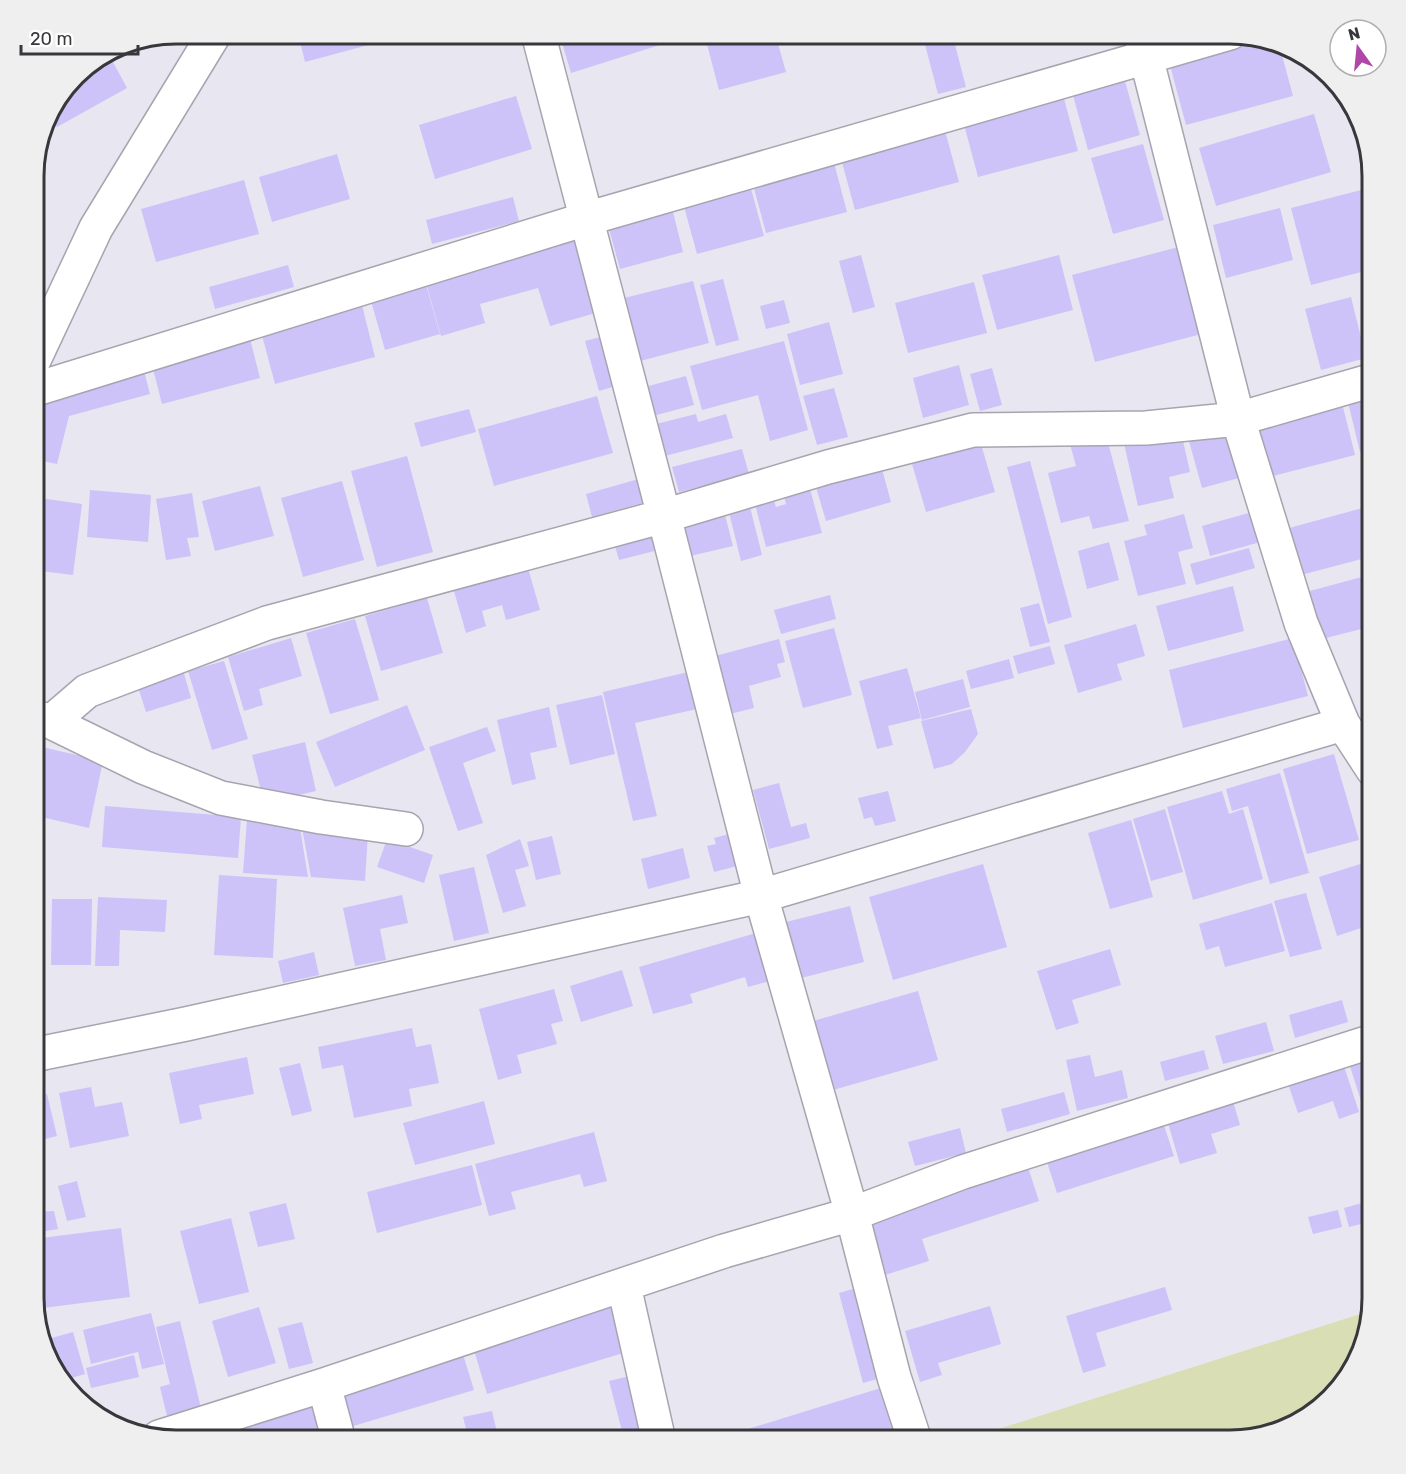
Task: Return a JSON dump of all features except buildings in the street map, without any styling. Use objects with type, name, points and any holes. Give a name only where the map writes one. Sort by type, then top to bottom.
[{"type":"street","points":[[44,339],[96,228],[208,44]]},
{"type":"street","points":[[540,44],[761,896],[852,1214],[894,1377],[911,1430]]},
{"type":"street","points":[[44,387],[1143,46],[1238,419],[1301,623],[1343,724],[1363,752]]},
{"type":"street","points":[[44,718],[87,691],[267,623],[664,516],[828,467],[973,430],[1146,428],[1238,419],[1363,383]]},
{"type":"street","points":[[44,720],[143,767],[221,798],[321,817],[406,829]]},
{"type":"street","points":[[44,1053],[186,1024],[761,896],[1343,724]]},
{"type":"street","points":[[181,1430],[324,1385],[724,1251],[852,1214],[963,1172],[1363,1044]]},
{"type":"street","points":[[624,1286],[657,1430]]},
{"type":"street","points":[[324,1385],[336,1430]]},
{"type":"green space","points":[[1361,1314],[1356,1341],[1345,1365],[1335,1379],[1318,1398],[1297,1413],[1273,1424],[1231,1430],[995,1430]]}]
